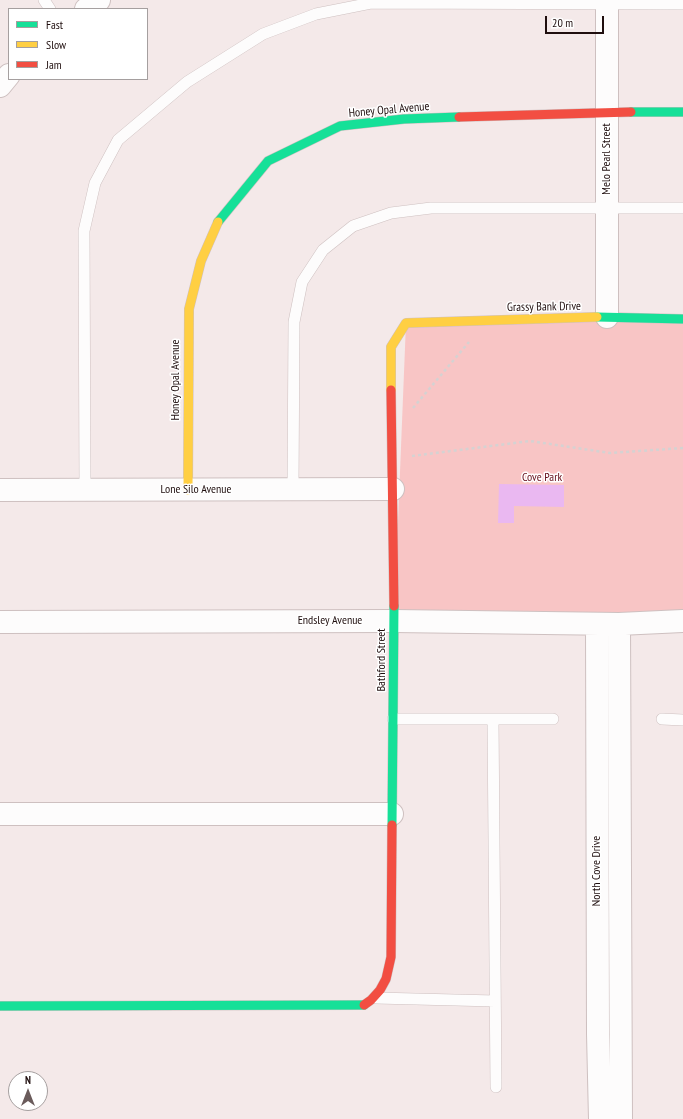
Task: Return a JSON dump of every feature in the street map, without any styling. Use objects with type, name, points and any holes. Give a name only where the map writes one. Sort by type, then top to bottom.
[{"type":"street","points":[[87,8],[99,0]]},
{"type":"street","name":"Melo Pearl Street","points":[[607,2],[607,317]]},
{"type":"street","name":"Honey Opal Avenue","points":[[188,490],[189,309],[201,261],[219,218],[268,161],[340,126],[404,119],[607,112],[683,112]]},
{"type":"street","name":"Grassy Bank Drive","points":[[406,323],[607,317],[683,319]]},
{"type":"street","name":"Bathford Street","points":[[376,998],[385,982],[391,957],[394,621],[391,347],[406,323]]},
{"type":"street","name":"Lone Silo Avenue","points":[[0,490],[393,489]]},
{"type":"street","name":"Endsley Avenue","points":[[0,622],[394,621],[597,624],[683,622]]},
{"type":"street","name":"North Cove Drive","points":[[597,624],[598,1026],[600,1119]]},
{"type":"street","name":"North Cove Drive","points":[[619,624],[621,1119]]},
{"type":"street","points":[[0,814],[392,814]]},
{"type":"street","points":[[0,1006],[364,1005],[376,998]]},
{"type":"lane","points":[[85,490],[84,231],[94,183],[118,140],[187,82],[263,34],[316,14],[361,2],[607,2],[683,4]]},
{"type":"lane","points":[[293,489],[294,322],[302,282],[323,250],[353,226],[391,213],[431,208],[683,208]]},
{"type":"lane","points":[[393,719],[553,719]]},
{"type":"lane","points":[[493,719],[496,1087]]},
{"type":"lane","points":[[662,719],[683,720]]},
{"type":"lane","points":[[376,998],[495,1001]]},
{"type":"path","points":[[412,409],[487,320]]},
{"type":"path","points":[[393,459],[530,441],[610,453],[683,448]]},
{"type":"green space","name":"Cove Park","points":[[683,321],[683,620],[394,621],[406,323]]},
{"type":"shaded area","points":[[499,484],[564,485],[564,507],[514,506],[514,523],[498,523]]},
{"type":"traffic: fast","points":[[631,112],[683,112]]},
{"type":"traffic: fast","points":[[218,222],[268,161],[340,126],[404,119],[459,117]]},
{"type":"traffic: fast","points":[[597,317],[683,319]]},
{"type":"traffic: fast","points":[[392,825],[394,606]]},
{"type":"traffic: fast","points":[[0,1006],[364,1005]]},
{"type":"traffic: slow","points":[[188,490],[189,309],[201,261],[218,222]]},
{"type":"traffic: slow","points":[[391,390],[391,347],[406,323],[597,317]]},
{"type":"traffic: jam","points":[[459,117],[631,112]]},
{"type":"traffic: jam","points":[[391,390],[394,606]]},
{"type":"traffic: jam","points":[[364,1005],[380,990],[386,979],[391,957],[392,825]]}]
